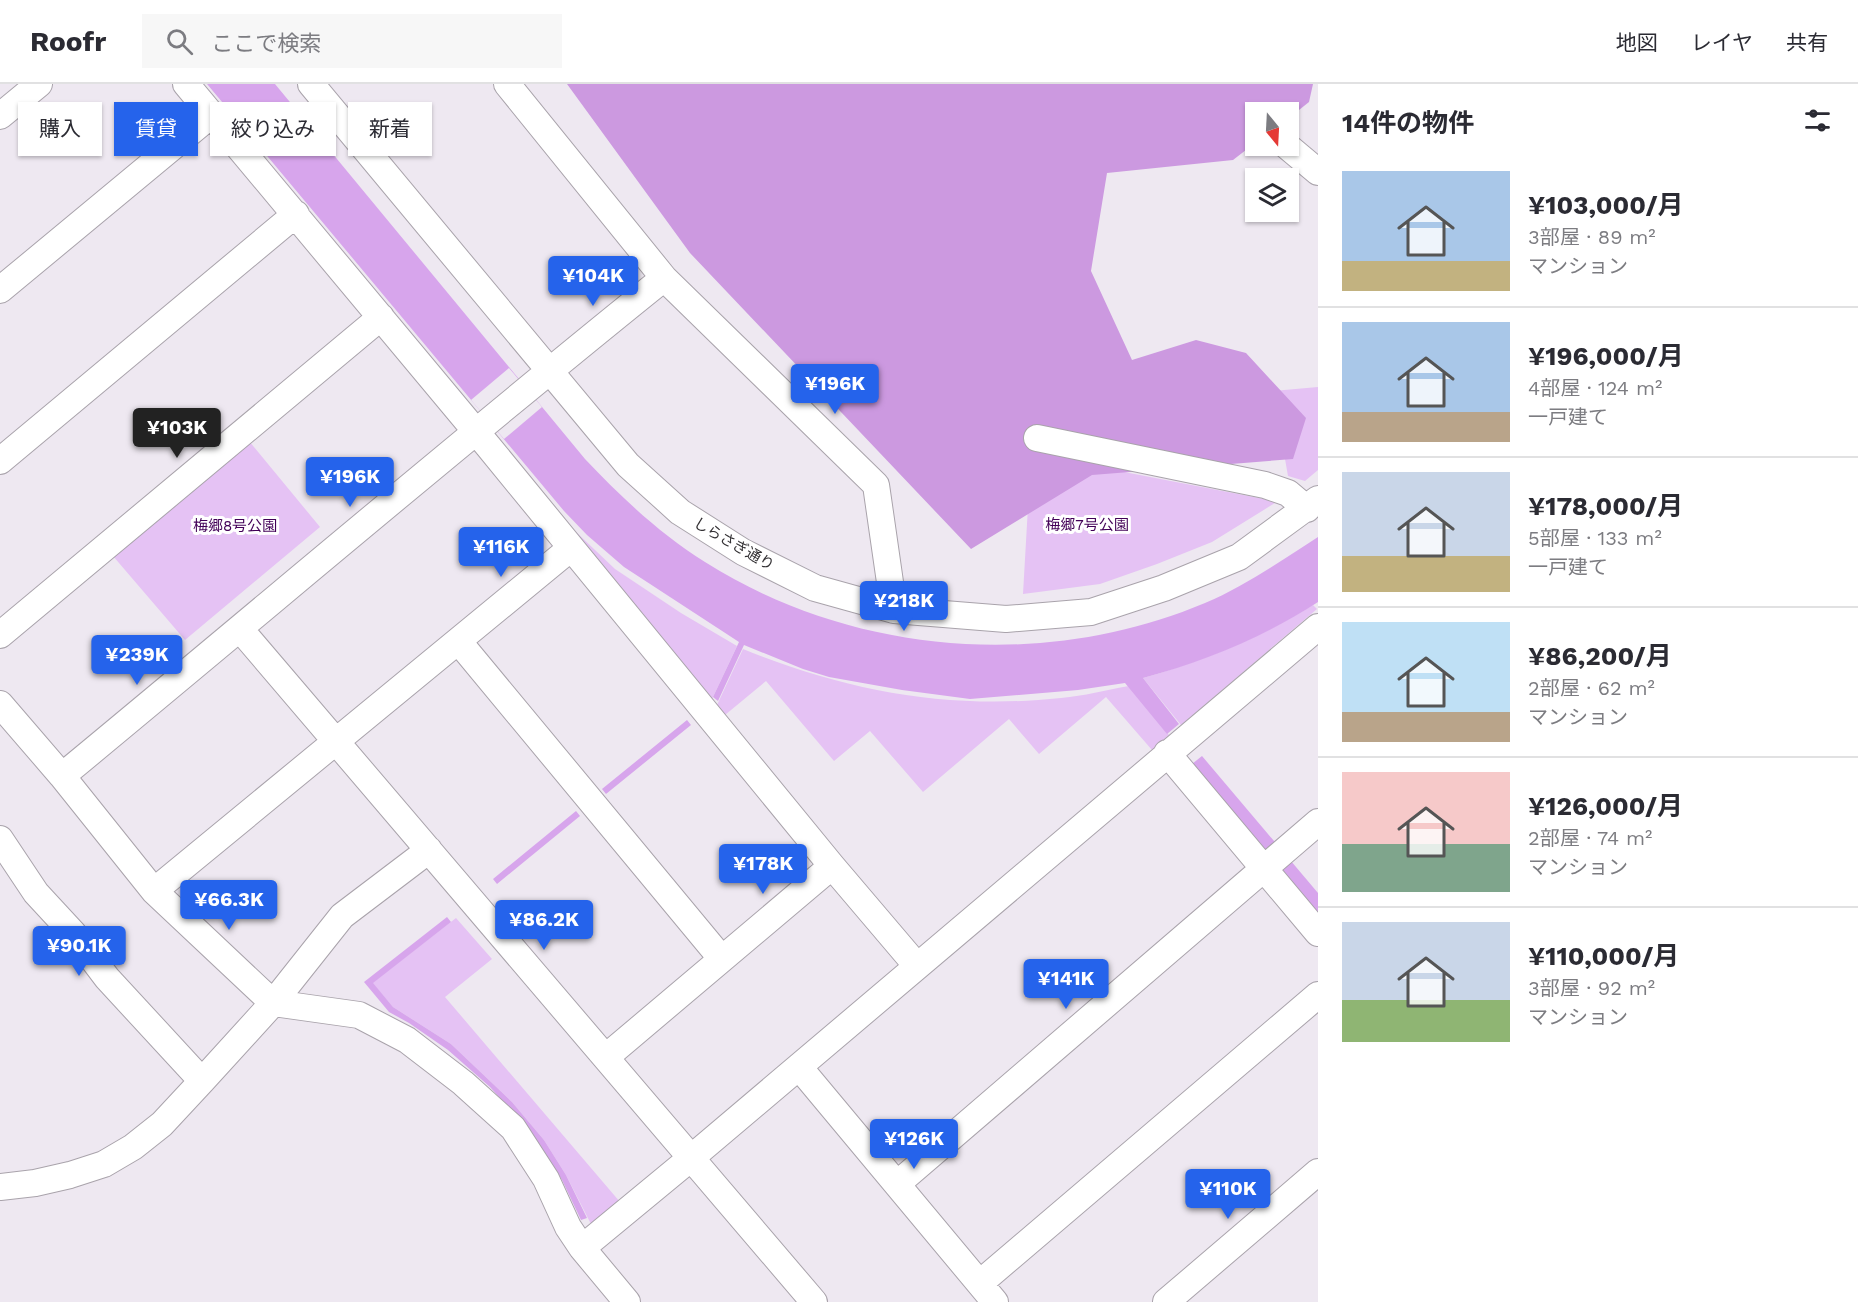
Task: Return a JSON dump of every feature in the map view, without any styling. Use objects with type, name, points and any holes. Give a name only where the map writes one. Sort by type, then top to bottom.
[{"type":"street","points":[[0,116],[39,84]]},
{"type":"street","points":[[186,84],[210,114]]},
{"type":"street","name":"しらさぎ通り","points":[[311,84],[539,378],[680,512],[743,552],[815,588],[894,609],[1006,619],[1091,612],[1164,588],[1239,557],[1313,504]]},
{"type":"street","points":[[507,84],[664,278],[876,485],[894,609]]},
{"type":"street","points":[[0,290],[210,116]]},
{"type":"street","points":[[246,156],[381,317],[482,426],[571,548],[917,966]]},
{"type":"street","points":[[1299,156],[1318,172]]},
{"type":"street","points":[[0,461],[296,214]]},
{"type":"street","points":[[62,776],[539,378],[664,278]]},
{"type":"street","points":[[0,635],[381,317]]},
{"type":"street","points":[[1037,438],[1265,485],[1313,504]]},
{"type":"street","points":[[154,891],[571,548]]},
{"type":"street","points":[[582,1248],[1318,627]]},
{"type":"street","points":[[240,629],[814,1302]]},
{"type":"street","points":[[459,642],[721,958]]},
{"type":"street","points":[[0,704],[62,776],[154,891],[273,1003],[359,1015],[407,1040],[463,1083],[513,1128],[546,1179],[568,1227],[582,1248],[627,1302]]},
{"type":"street","points":[[1167,753],[1318,933]]},
{"type":"street","points":[[897,1184],[1318,822]]},
{"type":"street","points":[[0,839],[36,893],[73,933],[107,978],[202,1081]]},
{"type":"street","points":[[0,1187],[35,1183],[104,1164],[134,1147],[162,1124],[273,1003],[342,916],[429,850]]},
{"type":"street","points":[[606,1057],[832,866]]},
{"type":"street","points":[[799,1067],[988,1292],[1318,995]]},
{"type":"street","points":[[1166,1302],[1318,1172]]},
{"type":"green space","points":[[1318,387],[1318,470],[1305,481],[1288,476],[1273,391]]},
{"type":"green space","name":"梅郷8号公園","points":[[249,441],[320,527],[185,640],[113,556]]},
{"type":"green space","name":"梅郷7号公園","points":[[1031,454],[1275,503],[1212,542],[1157,564],[1100,584],[1023,594]]},
{"type":"green space","points":[[575,531],[615,569],[681,613],[737,646],[712,699]]},
{"type":"green space","points":[[1313,605],[1317,609],[1181,725],[1143,678],[1231,648]]},
{"type":"green space","points":[[743,649],[782,664],[860,686],[938,699],[1019,701],[1070,697],[1129,686],[1169,735],[1152,750],[1106,697],[1039,754],[1009,719],[923,792],[870,731],[834,761],[766,681],[725,715],[717,705]]},
{"type":"green space","points":[[456,918],[492,959],[445,997],[620,1202],[592,1226],[566,1175],[544,1140],[512,1102],[451,1044],[393,1007],[372,983]]},
{"type":"shaded area","points":[[207,84],[275,84],[290,102],[222,102]]},
{"type":"shaded area","points":[[567,84],[1313,84],[1309,102],[1299,110],[1299,102],[1245,102],[1245,151],[1233,160],[1107,173],[1091,271],[1132,360],[1196,340],[1246,353],[1306,418],[1293,459],[1092,475],[971,549],[690,253]]},
{"type":"shaded area","points":[[267,156],[335,156],[585,459],[627,501],[672,539],[705,562],[762,593],[822,617],[885,634],[950,643],[1015,644],[1080,638],[1143,625],[1205,603],[1249,581],[1318,537],[1318,602],[1298,615],[1234,647],[1143,678],[1179,724],[1167,734],[1125,683],[1078,690],[970,699],[829,677],[744,645],[718,701],[713,697],[739,642],[624,567],[587,535],[564,511]]},
{"type":"shaded area","points":[[687,720],[691,725],[606,794],[602,789]]},
{"type":"shaded area","points":[[1202,756],[1318,893],[1318,914],[1192,764]]},
{"type":"shaded area","points":[[576,811],[580,816],[497,884],[493,879]]},
{"type":"shaded area","points":[[447,917],[451,922],[373,983],[393,1007],[451,1044],[512,1102],[544,1140],[566,1175],[587,1218],[581,1220],[562,1180],[540,1145],[490,1087],[448,1050],[389,1012],[364,982]]},
{"type":"pier","points":[[509,368],[542,407],[504,439],[471,400]]}]
